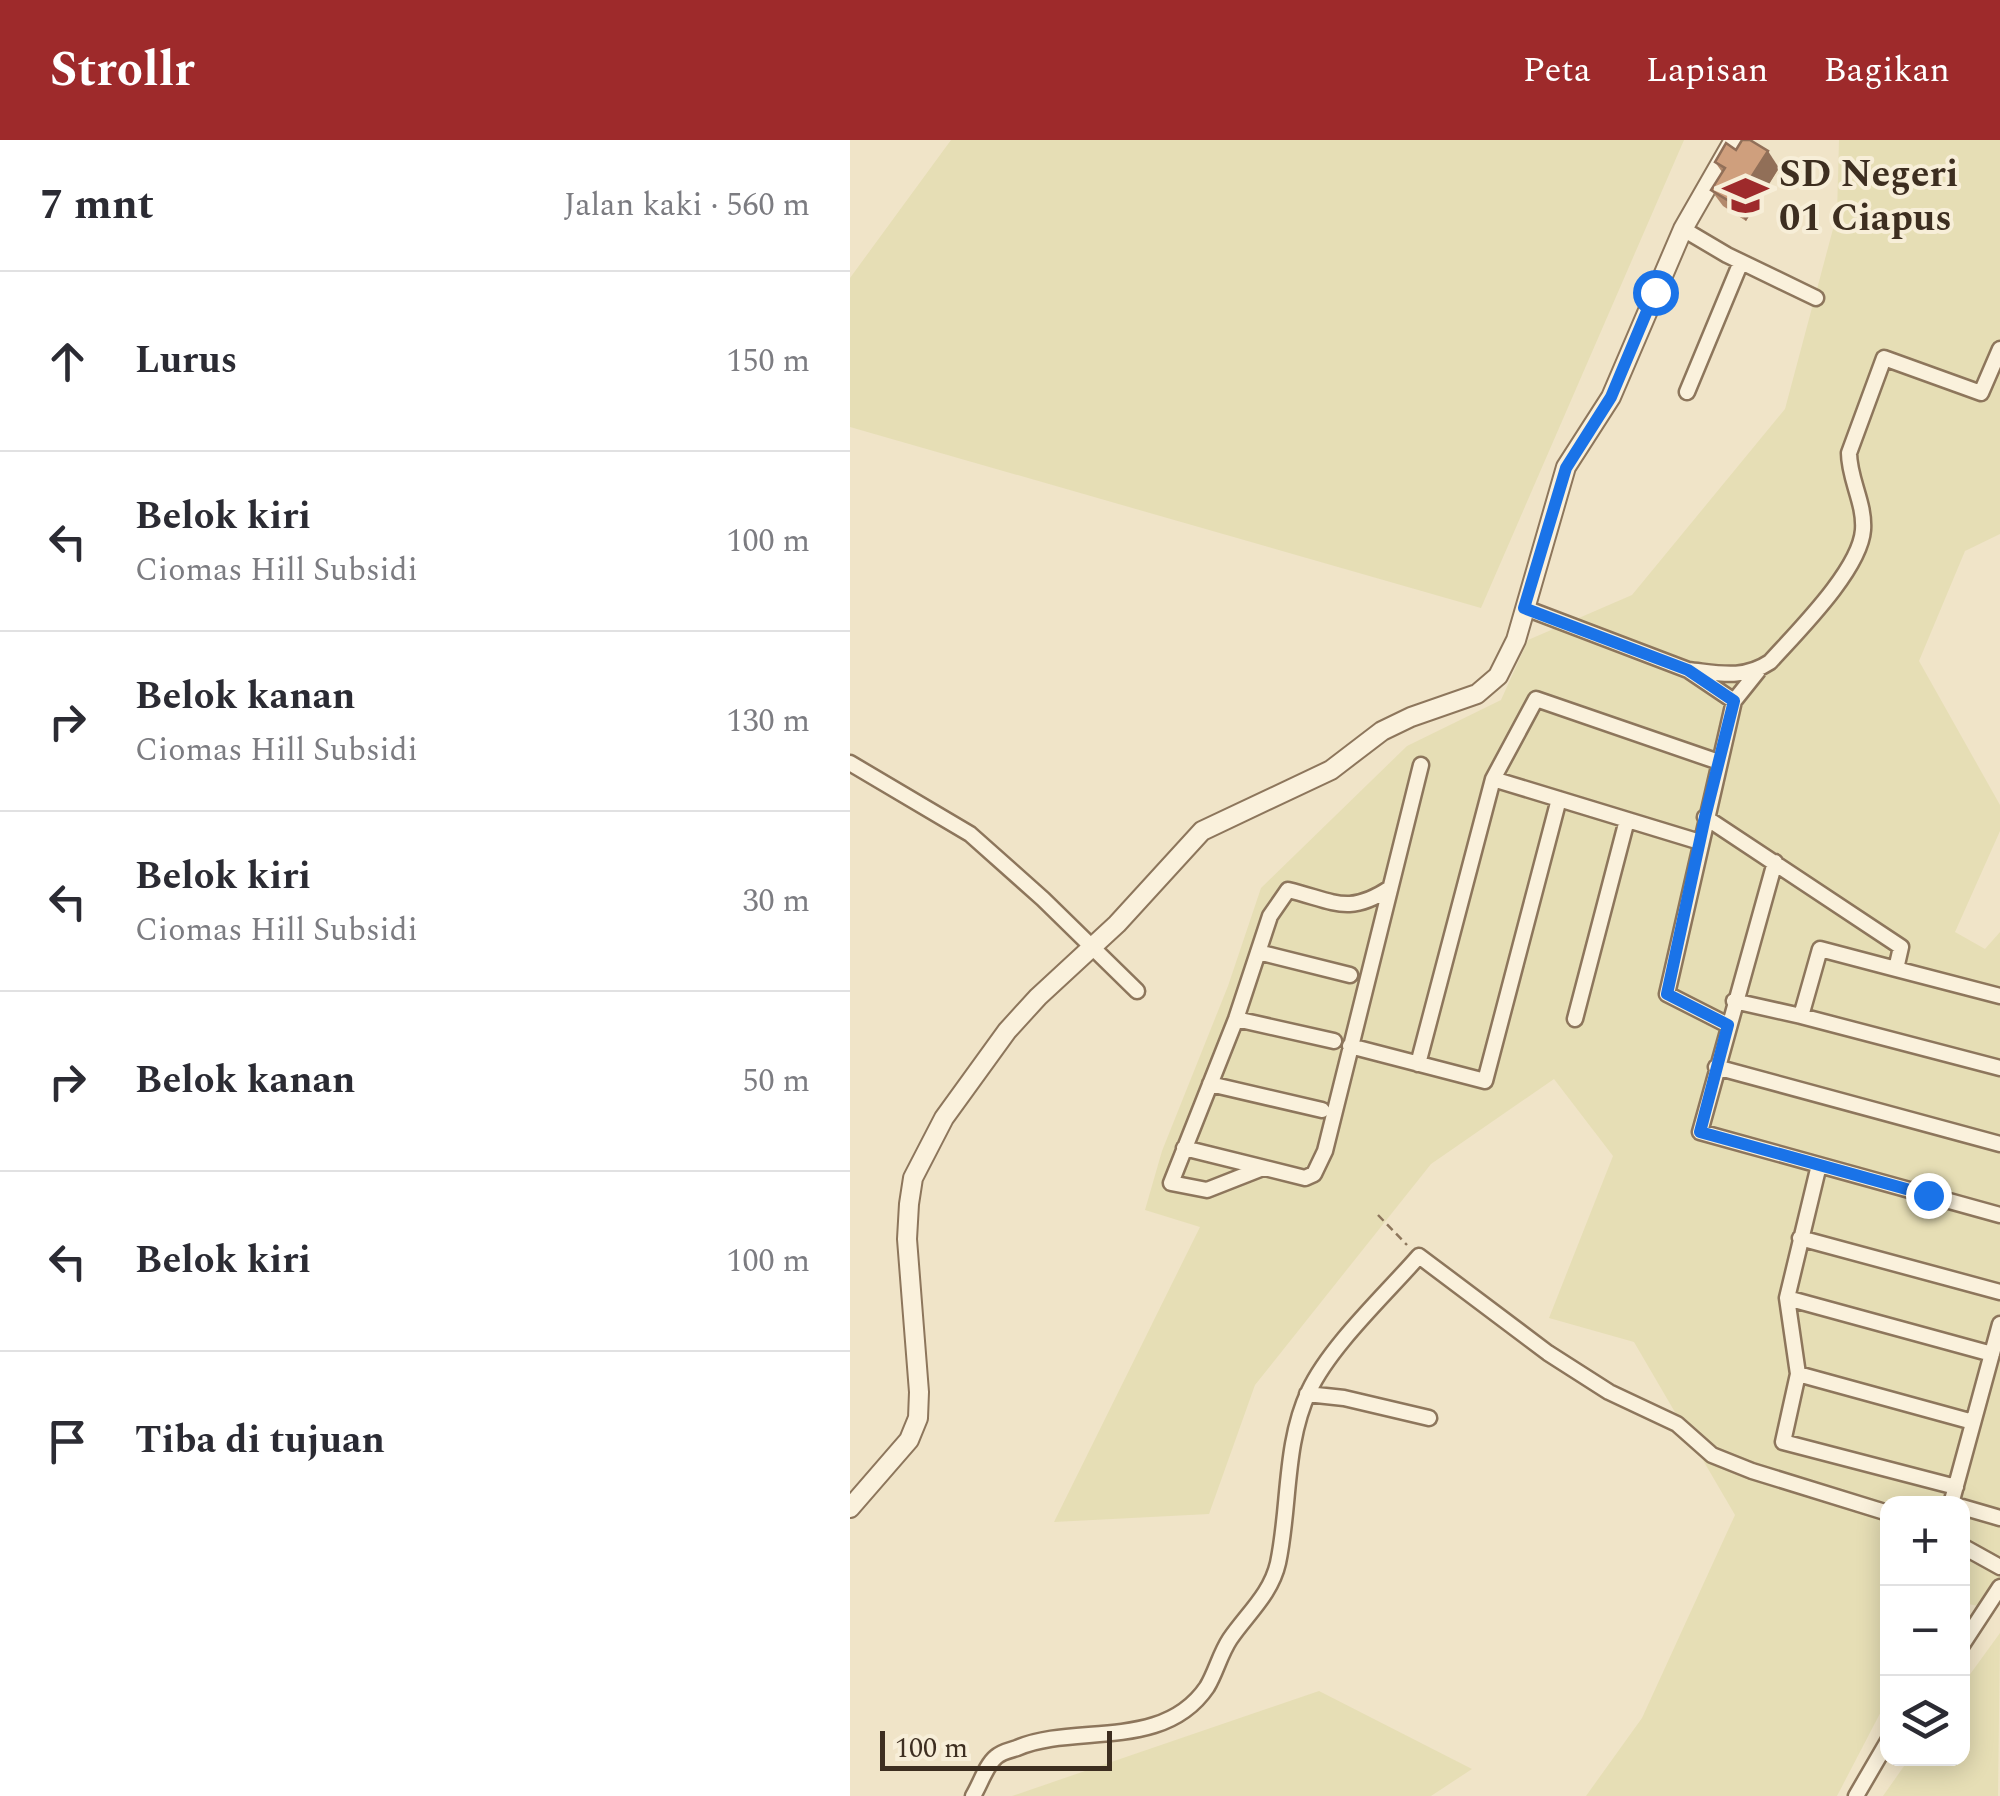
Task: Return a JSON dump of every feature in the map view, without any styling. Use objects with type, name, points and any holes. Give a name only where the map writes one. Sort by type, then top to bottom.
[{"type":"street","points":[[850,1508],[909,1440],[918,1418],[908,1204],[918,1165],[944,1118],[1007,1031],[1038,996],[1092,948],[1202,832],[1331,770],[1382,731],[1410,717],[1478,694],[1505,665],[1566,468],[1611,397],[1683,228],[1734,140]]},
{"type":"street","points":[[1683,228],[1741,262],[1816,298]]},
{"type":"street","points":[[1687,392],[1741,262]]},
{"type":"street","points":[[1728,1025],[1667,994],[1734,701],[1831,594],[1861,542],[1863,516],[1849,453],[1884,358],[1982,394],[1997,367],[2000,349]]},
{"type":"street","points":[[1524,608],[1688,670],[1734,701]]},
{"type":"street","points":[[1688,670],[1742,676],[1759,670]]},
{"type":"street","points":[[1418,1064],[1493,780],[1536,699],[1719,762]]},
{"type":"street","points":[[850,763],[970,834],[1043,898],[1138,991]]},
{"type":"street","points":[[1184,1148],[1305,1178],[1314,1174],[1324,1151],[1421,765]]},
{"type":"street","points":[[1493,780],[1700,842]]},
{"type":"street","points":[[1350,1046],[1485,1081],[1559,799]]},
{"type":"street","points":[[1705,817],[1900,948],[1896,970]]},
{"type":"street","points":[[1575,1018],[1627,820]]},
{"type":"street","points":[[1775,862],[1700,1132],[2000,1215]]},
{"type":"street","points":[[1263,1168],[1207,1190],[1171,1184],[1236,1018],[1270,916],[1288,890],[1350,906],[1365,904],[1390,888]]},
{"type":"street","points":[[1801,1016],[1820,949],[2000,996]]},
{"type":"street","points":[[1258,952],[1350,975]]},
{"type":"street","points":[[1734,1001],[2000,1068]]},
{"type":"street","points":[[1236,1018],[1334,1040]]},
{"type":"street","points":[[1716,1067],[2000,1144]]},
{"type":"street","points":[[1210,1084],[1322,1110]]},
{"type":"street","points":[[1819,1165],[1787,1298],[1798,1374],[1783,1442],[1956,1487]]},
{"type":"street","points":[[1800,1238],[2000,1292]]},
{"type":"street","points":[[974,1796],[996,1756],[1031,1742],[1115,1735],[1153,1725],[1190,1704],[1206,1687],[1232,1636],[1255,1610],[1278,1566],[1291,1462],[1307,1394],[1335,1352],[1419,1256],[1548,1354],[1608,1392],[1677,1424],[1712,1455],[1880,1511]]},
{"type":"street","points":[[1787,1298],[1992,1354]]},
{"type":"street","points":[[1954,1496],[2000,1324]]},
{"type":"street","points":[[1798,1374],[1973,1422]]},
{"type":"street","points":[[1307,1394],[1344,1398],[1428,1418]]},
{"type":"street","points":[[1970,1509],[2000,1518]]},
{"type":"street","points":[[1970,1550],[2000,1567]]},
{"type":"street","points":[[1970,1633],[2000,1587]]},
{"type":"street","points":[[1856,1796],[1880,1755]]},
{"type":"path","points":[[1378,1215],[1419,1256]]},
{"type":"shaded area","points":[[951,140],[1684,140],[1481,608],[850,427],[850,278]]},
{"type":"shaded area","points":[[1839,140],[2000,140],[2000,534],[1965,551],[1919,661],[2000,805],[2000,831],[1955,932],[1985,949],[2000,932],[2000,1603],[1994,1609],[1970,1604],[1970,1496],[1880,1496],[1880,1713],[1837,1796],[1586,1796],[1642,1718],[1735,1515],[1634,1342],[1549,1318],[1613,1156],[1554,1079],[1431,1164],[1255,1385],[1209,1514],[1054,1522],[1200,1227],[1145,1210],[1162,1151],[1228,986],[1261,888],[1407,746],[1501,700],[1528,640],[1632,595],[1785,409],[1837,214]]},
{"type":"shaded area","points":[[2000,1633],[1998,1796],[1883,1796],[1904,1766],[1970,1766],[1970,1674]]},
{"type":"shaded area","points":[[1319,1691],[1472,1769],[1431,1796],[1012,1796]]},
{"type":"building","points":[[1742,140],[1750,140],[1768,151],[1734,204],[1711,190],[1725,168],[1715,162],[1726,143],[1736,150]]},
{"type":"place","name":"SD Negeri 01 Ciapus","points":[[1746,195]]},
{"type":"route","points":[[1655,292],[1611,397],[1566,468],[1524,608],[1688,670],[1734,701],[1667,994],[1728,1025],[1700,1132],[1928,1195]]}]
